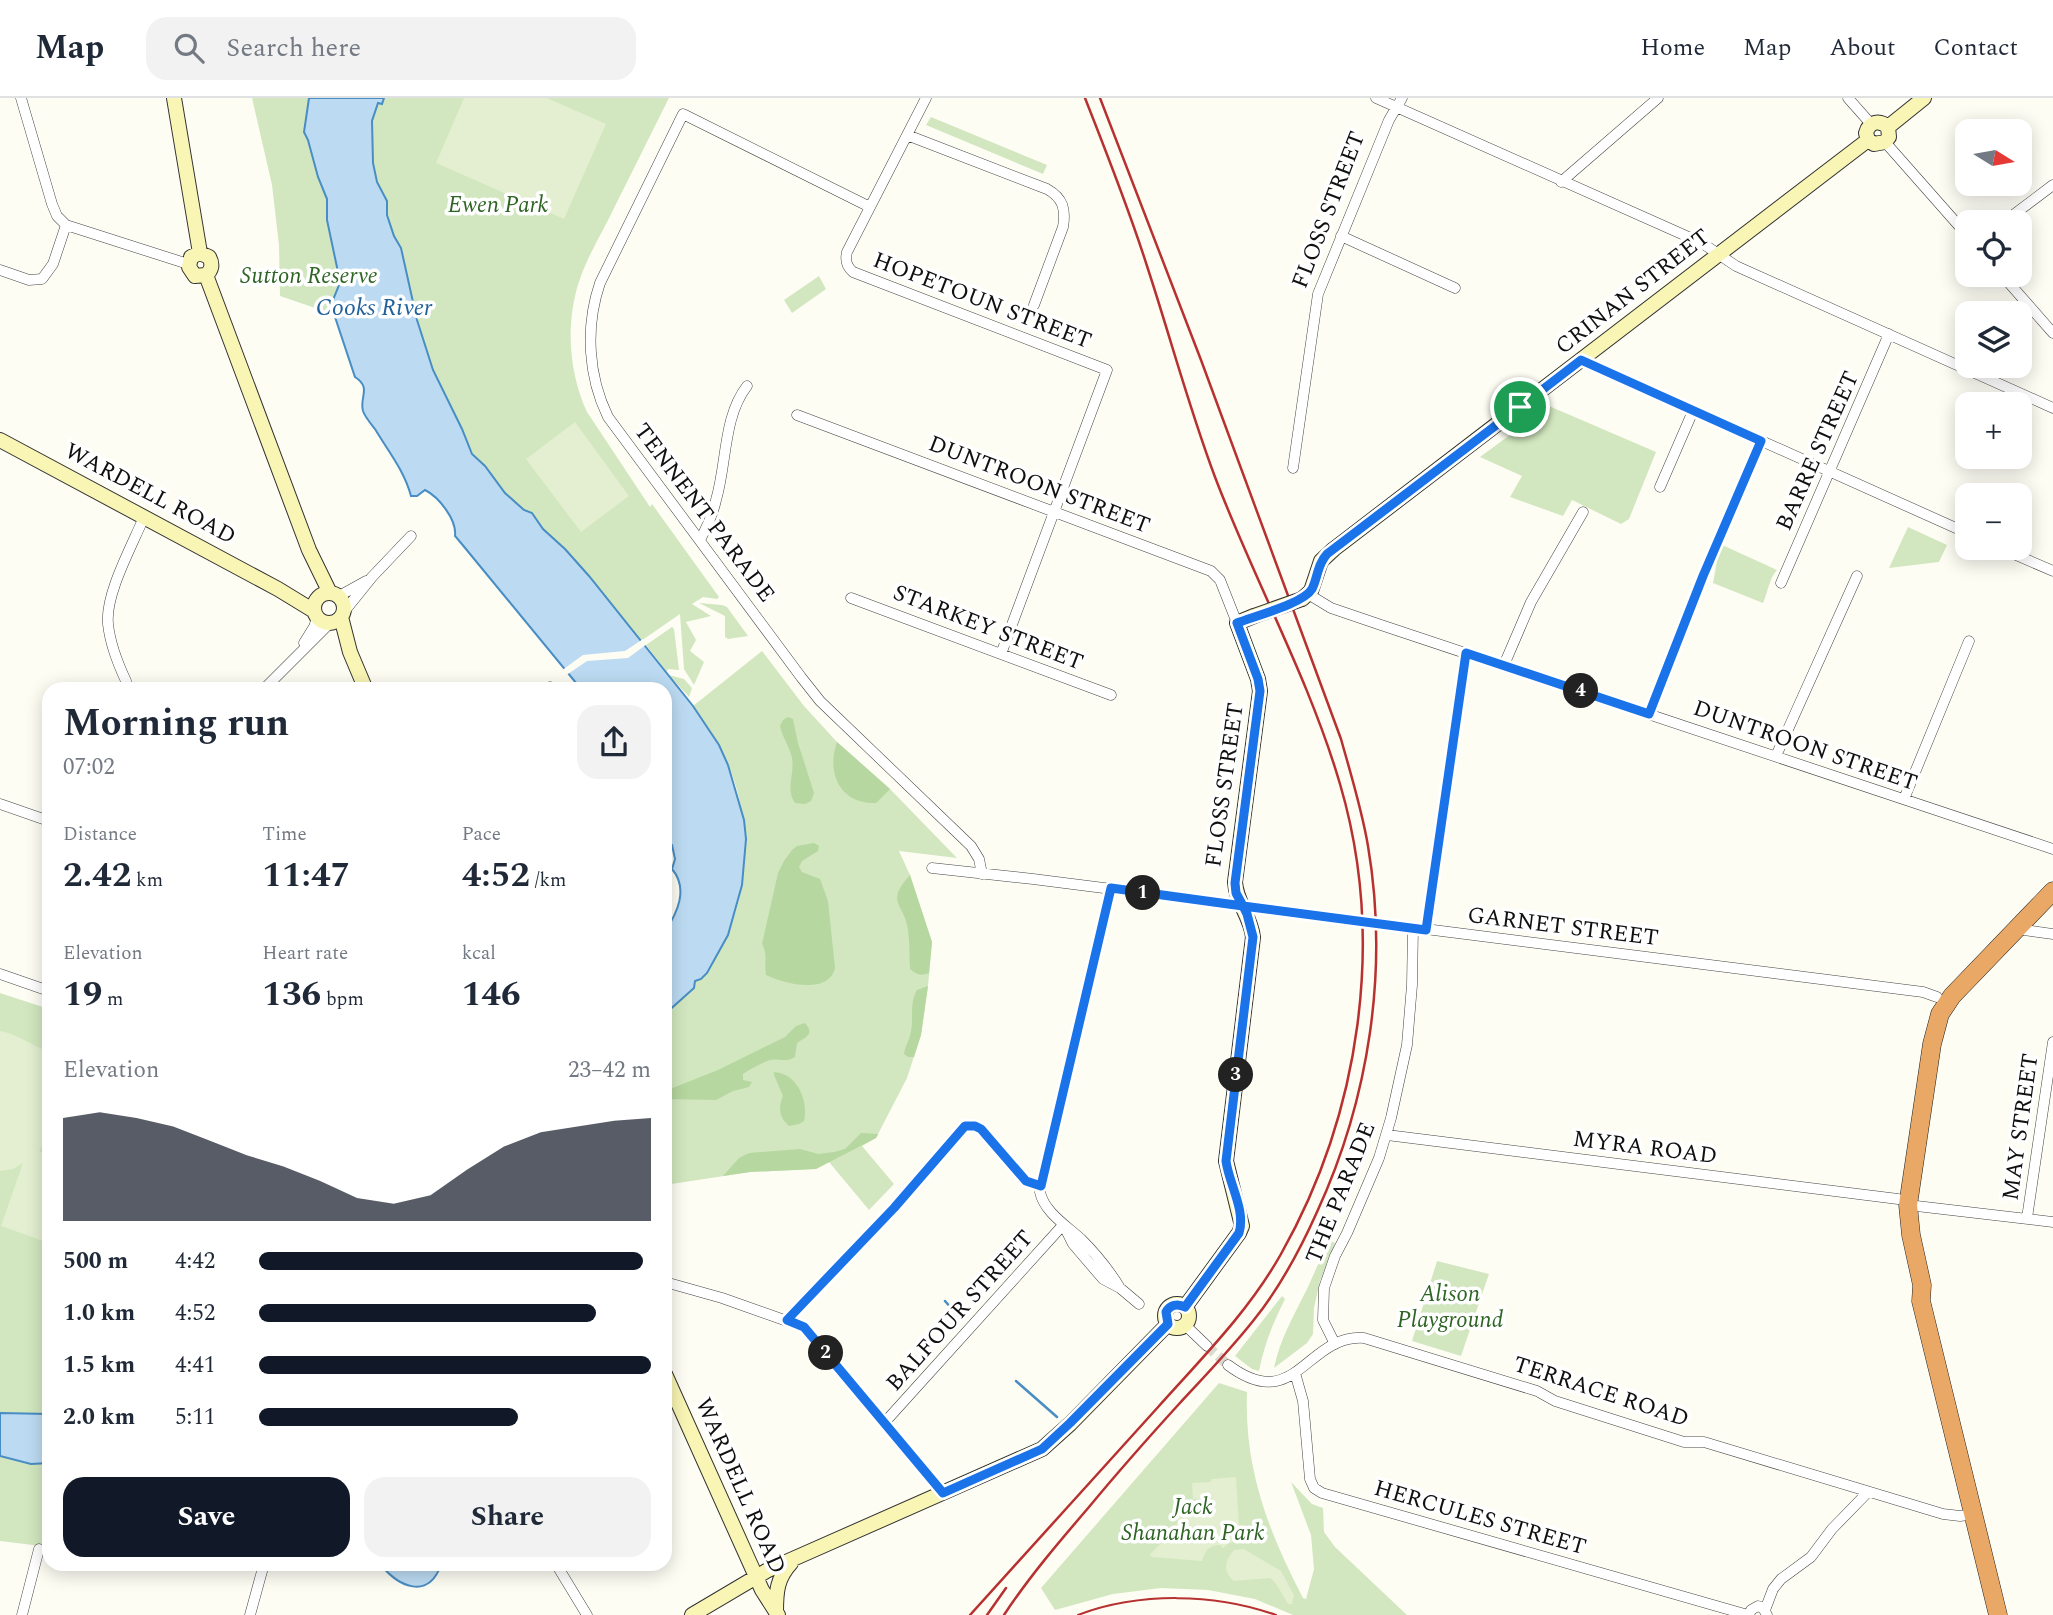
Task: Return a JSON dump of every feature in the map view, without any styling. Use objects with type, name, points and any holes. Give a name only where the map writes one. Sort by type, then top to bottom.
[{"type":"highway","points":[[1998,1615],[1921,1301],[1922,1285],[1903,1202],[1926,1021],[1937,998],[2053,876]]},
{"type":"highway","points":[[1903,1202],[1940,1014],[1952,996],[2053,891]]},
{"type":"street","points":[[21,98],[52,204],[66,225],[188,264]]},
{"type":"street","points":[[174,98],[200,253]]},
{"type":"street","points":[[870,207],[926,98]]},
{"type":"street","points":[[1376,98],[1702,243],[1736,266],[2053,408]]},
{"type":"street","name":"FLOSS STREET","points":[[1293,468],[1318,294],[1389,120],[1402,98]]},
{"type":"street","points":[[1561,181],[1658,98]]},
{"type":"street","points":[[1848,98],[1871,124]]},
{"type":"street","points":[[1888,127],[1924,98]]},
{"type":"street","name":"TENNENT PARADE","points":[[870,207],[683,114],[600,284],[592,314],[592,365],[608,417],[812,692],[971,846],[979,859],[982,874]]},
{"type":"street","points":[[1883,122],[1888,127],[1889,136],[1885,142],[1877,145],[1868,141],[1866,133],[1871,124],[1883,122]]},
{"type":"street","points":[[907,135],[1056,194],[1063,204],[1063,227],[1034,305]]},
{"type":"street","name":"CRINAN STREET","points":[[1305,596],[1313,587],[1319,565],[1327,554],[1868,141]]},
{"type":"street","points":[[1885,142],[1955,221]]},
{"type":"street","points":[[2020,210],[2053,185]]},
{"type":"street","name":"HOPETOUN STREET","points":[[870,207],[848,251],[846,263],[853,272],[1107,370],[1054,511]]},
{"type":"street","points":[[0,270],[29,280],[42,279],[52,264],[66,225]]},
{"type":"street","points":[[1341,236],[1455,288]]},
{"type":"street","points":[[200,253],[206,255],[211,263],[206,275],[199,276],[192,274],[188,264],[194,255],[200,253]]},
{"type":"street","points":[[206,275],[309,550],[328,609],[363,682]]},
{"type":"street","points":[[2013,287],[2053,333]]},
{"type":"street","name":"BARRE STREET","points":[[1781,583],[1889,334]]},
{"type":"street","points":[[1581,360],[1955,528]]},
{"type":"street","points":[[699,540],[716,500],[733,410],[747,386]]},
{"type":"street","points":[[1660,487],[1693,411]]},
{"type":"street","name":"DUNTROON STREET","points":[[797,415],[1215,574],[1220,580],[1237,623]]},
{"type":"street","name":"WARDELL ROAD","points":[[0,440],[278,589],[328,609]]},
{"type":"street","points":[[1649,714],[1761,441]]},
{"type":"street","points":[[1001,654],[1054,511]]},
{"type":"street","points":[[1504,665],[1531,602],[1583,512]]},
{"type":"street","points":[[126,681],[108,623],[113,591],[144,517]]},
{"type":"street","points":[[271,682],[289,663],[328,609],[372,577],[411,536]]},
{"type":"street","points":[[2028,560],[2053,571]]},
{"type":"street","points":[[1776,756],[1857,576]]},
{"type":"street","points":[[328,609],[372,577]]},
{"type":"street","points":[[1237,623],[1305,596]]},
{"type":"street","name":"DUNTROON STREET","points":[[1305,596],[1331,608],[2053,849]]},
{"type":"street","name":"STARKEY STREET","points":[[851,598],[1111,695]]},
{"type":"street","name":"FLOSS STREET","points":[[1185,1307],[1242,1226],[1226,1161],[1253,937],[1247,914],[1236,893],[1235,883],[1260,687],[1237,623]]},
{"type":"street","points":[[1904,799],[1969,641]]},
{"type":"street","points":[[1426,930],[1466,653]]},
{"type":"street","points":[[0,804],[42,819]]},
{"type":"street","name":"GARNET STREET","points":[[932,868],[1111,888],[1923,992],[1937,998]]},
{"type":"street","points":[[1111,888],[1040,1192],[1043,1200],[1063,1225],[1088,1247],[1111,1273],[1120,1288],[1139,1304]]},
{"type":"street","name":"THE PARADE","points":[[1335,1344],[1323,1320],[1324,1288],[1335,1255],[1347,1233],[1387,1135],[1407,1045],[1413,928]]},
{"type":"street","points":[[2017,929],[2053,934]]},
{"type":"street","points":[[0,974],[42,988]]},
{"type":"street","name":"MAY STREET","points":[[2027,1218],[2053,1042]]},
{"type":"street","points":[[787,1320],[894,1208],[965,1126],[981,1129],[1026,1181],[1041,1186]]},
{"type":"street","name":"MYRA ROAD","points":[[1387,1135],[2053,1222]]},
{"type":"street","name":"BALFOUR STREET","points":[[885,1422],[1063,1225]]},
{"type":"street","points":[[672,1284],[723,1298],[804,1327],[943,1493]]},
{"type":"street","points":[[1178,1304],[1185,1307],[1188,1318],[1185,1325],[1176,1328],[1168,1324],[1166,1312],[1170,1306],[1178,1304]]},
{"type":"street","points":[[692,1615],[756,1576],[1042,1449],[1168,1324]]},
{"type":"street","points":[[1185,1325],[1207,1346]]},
{"type":"street","name":"TERRACE ROAD","points":[[1228,1365],[1248,1379],[1277,1382],[1295,1373],[1335,1344],[1353,1338],[1374,1341],[1537,1391],[1555,1401],[1684,1442],[1704,1442],[1951,1516],[1974,1514]]},
{"type":"street","name":"HERCULES STREET","points":[[1295,1373],[1303,1401],[1310,1479],[1314,1488],[1322,1493],[1748,1615]]},
{"type":"street","name":"WARDELL ROAD","points":[[672,1390],[756,1576],[777,1614]]},
{"type":"street","points":[[1748,1615],[1755,1607],[1766,1612],[1773,1589],[1781,1579],[1811,1557],[1832,1529],[1868,1492]]},
{"type":"street","points":[[22,1615],[39,1549]]},
{"type":"street","points":[[777,1614],[777,1585],[780,1576],[794,1559]]},
{"type":"street","points":[[250,1615],[262,1571]]},
{"type":"street","points":[[560,1571],[587,1615]]},
{"type":"green space","name":"Sutton Reserve","points":[[252,98],[309,98],[304,132],[327,199],[327,220],[339,285],[333,300],[335,317],[280,296],[279,245],[272,185]]},
{"type":"green space","name":"Ewen Park","points":[[384,98],[669,98],[585,267],[576,293],[571,345],[576,380],[587,412],[650,507],[652,504],[719,597],[703,597],[692,604],[711,616],[686,622],[696,640],[690,651],[704,662],[694,685],[684,669],[680,614],[641,641],[565,549],[543,529],[531,513],[505,493],[485,466],[472,454],[433,370],[417,320],[401,248],[387,215],[387,201],[377,182],[373,163],[372,121],[378,103],[382,103]]},
{"type":"green space","points":[[464,98],[547,98],[606,124],[564,219],[436,163]]},
{"type":"green space","points":[[931,117],[1047,165],[1043,174],[926,125]]},
{"type":"green space","points":[[819,276],[826,289],[792,313],[784,300]]},
{"type":"green space","points":[[1549,406],[1656,452],[1629,519],[1621,524],[1572,500],[1563,516],[1510,497],[1522,476],[1480,457]]},
{"type":"green space","points":[[575,422],[629,496],[581,532],[526,459]]},
{"type":"green space","points":[[1908,527],[1947,545],[1939,562],[1889,568]]},
{"type":"green space","points":[[1720,544],[1777,570],[1770,581],[1763,603],[1713,583]]},
{"type":"green space","points":[[699,603],[727,607],[748,636],[728,639],[725,637],[725,616]]},
{"type":"green space","points":[[672,627],[679,670],[668,669],[667,672],[646,645]]},
{"type":"green space","points":[[762,651],[804,706],[837,742],[890,789],[957,858],[899,851],[910,875],[932,942],[921,1035],[907,1078],[876,1138],[862,1146],[894,1184],[869,1210],[829,1162],[816,1169],[750,1172],[672,1184],[672,1008],[694,988],[695,981],[725,938],[736,910],[745,862],[742,814],[730,768],[720,746],[693,706]]},
{"type":"green space","points":[[669,675],[684,679],[692,688],[689,697]]},
{"type":"green space","points":[[788,717],[793,719],[814,793],[811,801],[805,804],[795,803],[792,798],[792,758],[780,726]]},
{"type":"green space","points":[[837,742],[890,789],[876,803],[853,798],[839,784],[833,765]]},
{"type":"green space","points":[[814,843],[819,846],[818,851],[802,861],[799,867],[802,872],[820,879],[828,901],[835,968],[824,982],[794,984],[766,975],[762,944],[778,873],[784,861],[797,846]]},
{"type":"green space","points":[[910,875],[932,942],[929,973],[924,974],[917,974],[910,969],[908,930],[897,898]]},
{"type":"green space","points":[[928,986],[921,1035],[914,1057],[908,1057],[904,1054],[911,1031],[913,1000],[917,990]]},
{"type":"green space","points":[[0,993],[42,1007],[42,1414],[0,1413]]},
{"type":"green space","points":[[805,1023],[809,1033],[797,1043],[795,1057],[788,1060],[769,1060],[743,1074],[743,1080],[752,1082],[749,1087],[733,1091],[716,1100],[672,1099],[672,1088],[718,1070],[785,1037],[796,1026]]},
{"type":"green space","points":[[0,1031],[42,1049],[42,1146],[39,1151],[42,1152],[42,1241],[1,1226],[23,1163],[13,1169],[0,1171]]},
{"type":"green space","points":[[774,1072],[789,1077],[800,1089],[805,1113],[804,1121],[799,1124],[789,1126],[781,1116],[780,1104],[783,1096]]},
{"type":"green space","points":[[861,1133],[878,1134],[876,1138],[816,1169],[723,1176],[739,1158],[749,1153],[800,1149],[818,1154],[834,1152],[845,1149]]},
{"type":"green space","points":[[1329,1240],[1335,1243],[1320,1281],[1314,1308],[1313,1334],[1307,1343],[1274,1368],[1283,1338]]},
{"type":"green space","name":"Alison Playground","points":[[1437,1261],[1489,1274],[1461,1356],[1412,1341]]},
{"type":"green space","points":[[1282,1296],[1285,1299],[1269,1334],[1259,1371],[1252,1369],[1235,1356]]},
{"type":"green space","name":"Jack Shanahan Park","points":[[1219,1383],[1247,1392],[1247,1420],[1254,1473],[1269,1523],[1303,1598],[1306,1599],[1314,1569],[1311,1535],[1291,1482],[1312,1504],[1323,1508],[1324,1532],[1335,1547],[1407,1615],[1293,1615],[1255,1599],[1208,1590],[1161,1588],[1113,1594],[1055,1610],[1041,1588]]},
{"type":"green space","points":[[0,1456],[31,1464],[42,1463],[42,1546],[0,1541]]},
{"type":"green space","points":[[1236,1477],[1240,1541],[1229,1543],[1223,1548],[1220,1545],[1210,1547],[1202,1561],[1150,1555],[1176,1529],[1179,1510],[1186,1511],[1213,1502],[1212,1498],[1193,1499],[1192,1483]]},
{"type":"green space","points":[[1244,1549],[1281,1571],[1294,1595],[1292,1604],[1288,1604],[1270,1578],[1234,1581],[1230,1577],[1226,1570],[1229,1558],[1234,1550]]},
{"type":"water","name":"Cooks River","points":[[309,98],[384,98],[382,104],[378,103],[372,121],[373,163],[377,182],[387,201],[387,215],[401,248],[417,320],[433,370],[472,454],[485,466],[505,493],[524,510],[532,513],[543,529],[589,576],[693,706],[719,745],[728,765],[744,820],[746,839],[742,885],[728,935],[707,973],[695,981],[694,988],[672,1008],[672,920],[679,901],[680,885],[672,869],[675,859],[672,845],[672,682],[575,682],[455,536],[453,523],[441,503],[425,490],[417,496],[411,496],[400,469],[364,413],[363,385],[355,377],[335,317],[333,300],[339,285],[327,220],[327,199],[304,132]]},
{"type":"water","points":[[0,1413],[42,1414],[42,1463],[31,1464],[0,1456]]},
{"type":"water","points":[[386,1571],[438,1571],[429,1583],[421,1586],[404,1584]]},
{"type":"pier","points":[[643,639],[647,644],[628,658],[587,661],[565,676],[561,671],[583,655],[625,651]]},
{"type":"waterway","points":[[945,1301],[959,1317]]},
{"type":"waterway","points":[[1016,1381],[1057,1417]]},
{"type":"tunnel","points":[[1207,1346],[1228,1365]]},
{"type":"tram line","points":[[1078,1615],[1126,1602],[1177,1598],[1228,1602],[1276,1615]]},
{"type":"railway","points":[[970,1615],[1224,1333],[1281,1254],[1308,1200],[1330,1143],[1347,1085],[1357,1025],[1362,964],[1361,904],[1354,843],[1340,784],[1313,706],[1215,477],[1140,245],[1085,98]]},
{"type":"railway","points":[[1004,1615],[1045,1560],[1111,1481],[1263,1309],[1288,1269],[1317,1212],[1350,1125],[1362,1079],[1375,987],[1374,893],[1368,846],[1341,739],[1201,360],[1100,98]]},
{"type":"railway","points":[[987,1615],[1006,1588]]},
{"type":"route","points":[[1520,407],[1327,554],[1319,565],[1311,591],[1305,597],[1237,623],[1260,687],[1235,883],[1236,893],[1243,906],[1111,888],[1041,1186],[1026,1181],[981,1129],[965,1126],[894,1208],[787,1320],[804,1327],[943,1493],[1042,1449],[1168,1324],[1165,1316],[1170,1306],[1178,1304],[1185,1307],[1239,1233],[1241,1218],[1226,1161],[1253,937],[1243,906],[1426,930],[1466,653],[1649,714],[1703,576],[1761,441],[1581,360],[1520,407]]}]
